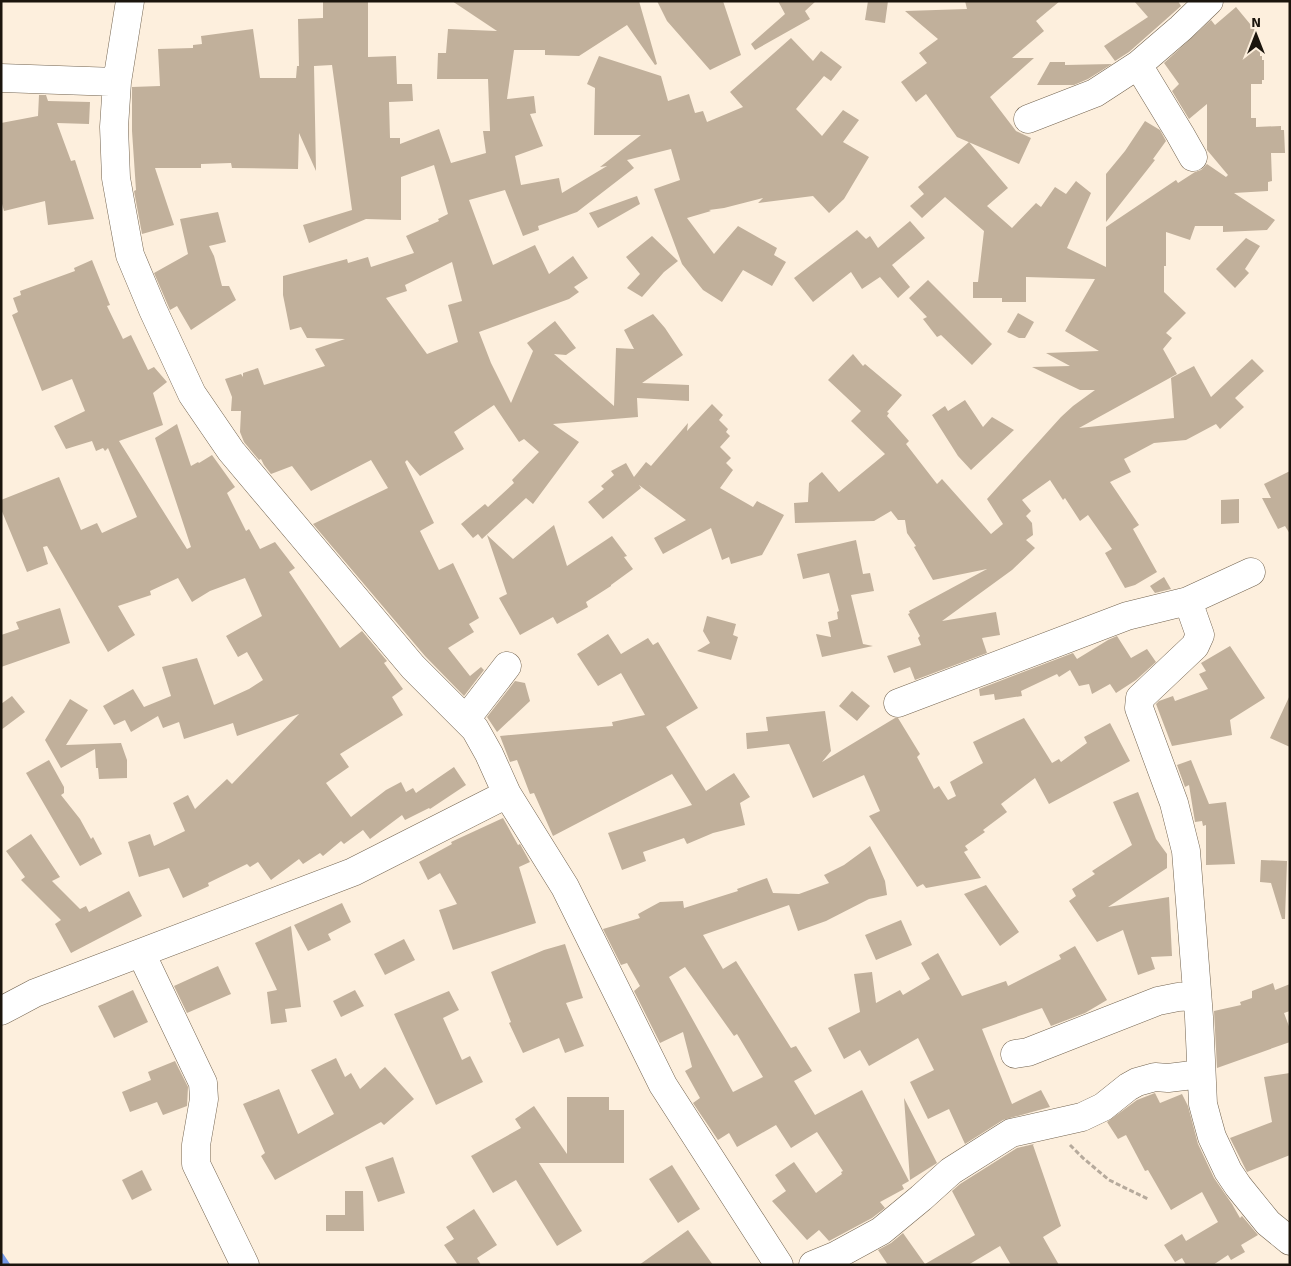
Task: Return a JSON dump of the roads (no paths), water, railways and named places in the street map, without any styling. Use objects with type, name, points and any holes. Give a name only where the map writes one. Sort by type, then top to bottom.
[{"type":"street","points":[[130,1],[117,82],[114,127],[116,178],[130,255],[192,394],[231,450],[413,667],[466,719],[482,742],[507,794],[565,887],[663,1085],[779,1265]]},
{"type":"street","points":[[1028,119],[1096,93],[1138,65],[1209,1]]},
{"type":"street","points":[[1138,65],[1193,157]]},
{"type":"street","points":[[1,78],[117,82]]},
{"type":"street","points":[[898,703],[1127,616],[1188,601],[1251,572]]},
{"type":"street","points":[[1188,601],[1200,635],[1198,640],[1195,646],[1140,698],[1138,703],[1174,803],[1186,851],[1190,884],[1203,1104],[1212,1137],[1228,1171],[1259,1214],[1290,1241]]},
{"type":"street","points":[[466,719],[507,666]]},
{"type":"street","points":[[1,1011],[35,993],[353,872],[507,794]]},
{"type":"street","points":[[141,953],[203,1083],[204,1099],[196,1144],[196,1164],[245,1265]]},
{"type":"street","points":[[1015,1054],[1028,1052],[1158,1001],[1197,996]]},
{"type":"street","points":[[813,1265],[836,1256],[881,1231],[951,1171],[1012,1133],[1082,1117],[1103,1107],[1137,1082],[1155,1078],[1201,1074]]},
{"type":"waterway","points":[[1,1256],[7,1265]]}]
